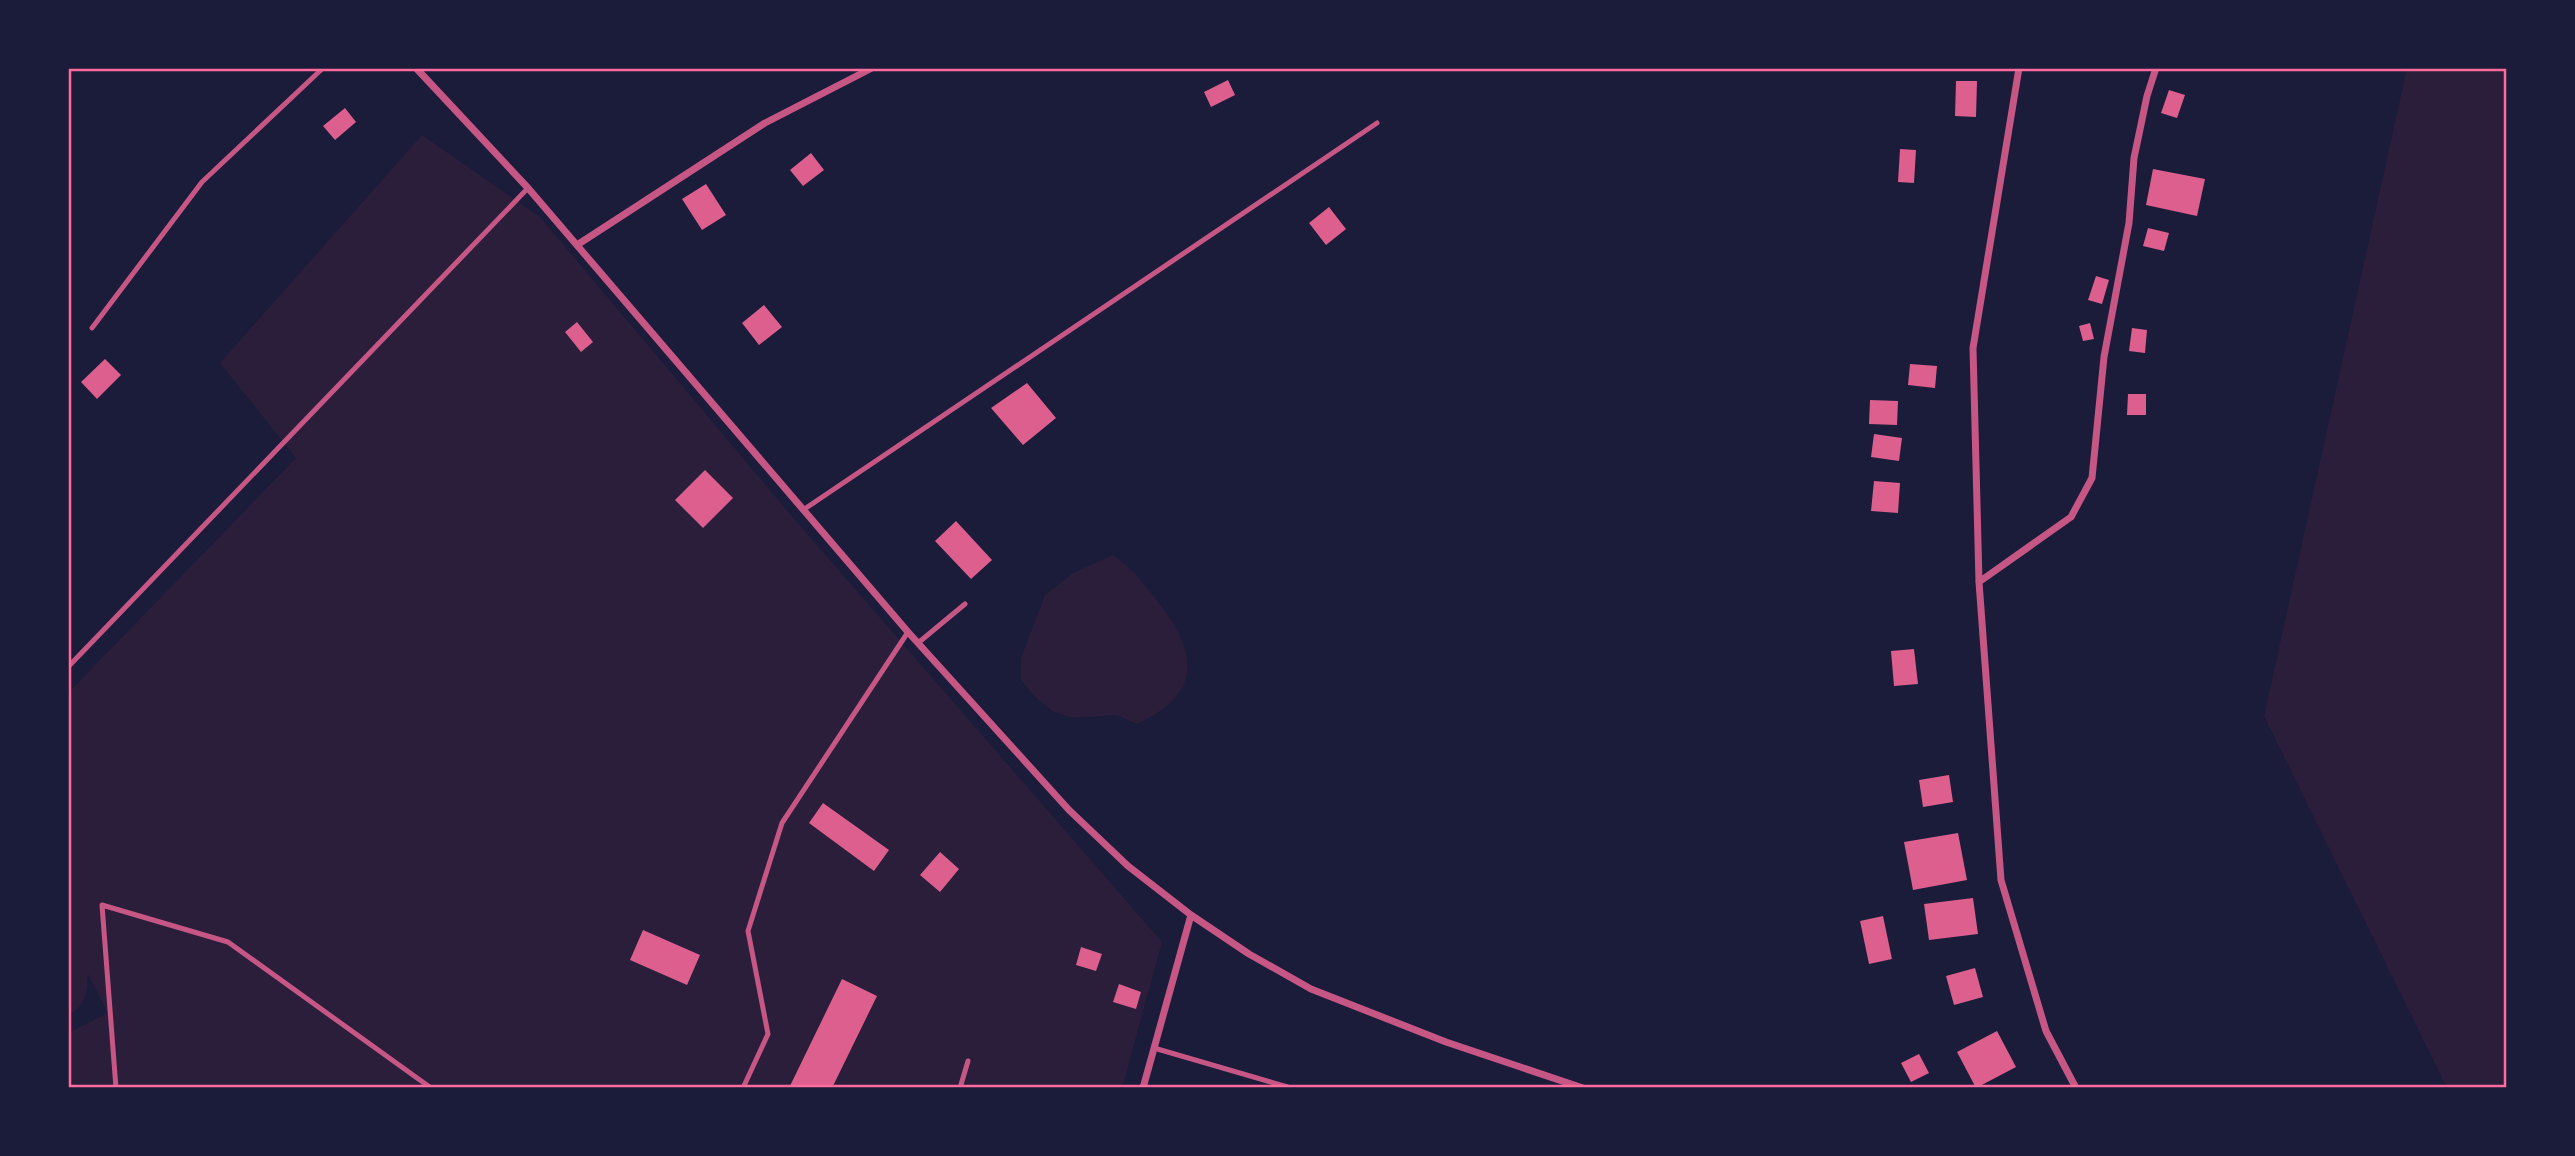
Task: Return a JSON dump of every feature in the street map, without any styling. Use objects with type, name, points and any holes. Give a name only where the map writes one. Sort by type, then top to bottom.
[{"type":"street","points":[[416,68],[528,187],[908,632],[1069,810],[1128,866],[1191,915],[1249,954],[1311,989],[1446,1042],[1583,1088]]},
{"type":"street","points":[[577,245],[765,123],[872,68]]},
{"type":"street","points":[[2019,68],[1973,348],[1979,582],[2001,880],[2046,1031],[2076,1088]]},
{"type":"street","points":[[1979,582],[2071,517],[2092,478],[2104,357],[2129,223],[2134,158],[2156,68]]},
{"type":"street","points":[[1143,1088],[1191,915]]},
{"type":"lane","points":[[92,328],[202,181],[323,68]]},
{"type":"lane","points":[[803,510],[1377,123]]},
{"type":"lane","points":[[68,667],[528,187]]},
{"type":"lane","points":[[918,643],[965,604]]},
{"type":"lane","points":[[743,1088],[768,1034],[748,931],[782,823],[908,632]]},
{"type":"lane","points":[[116,1088],[102,905],[228,942],[431,1088]]},
{"type":"lane","points":[[1154,1048],[1291,1088]]},
{"type":"lane","points":[[960,1088],[968,1061]]},
{"type":"shaded area","points":[[2407,68],[2507,68],[2507,1088],[2447,1088],[2264,716]]},
{"type":"shaded area","points":[[422,135],[540,217],[790,514],[1162,942],[1122,1088],[68,1088],[68,1033],[108,1013],[88,974],[82,1003],[68,1014],[68,693],[296,458],[220,363]]},
{"type":"shaded area","points":[[1113,555],[1140,580],[1168,616],[1186,652],[1188,668],[1184,683],[1175,698],[1137,724],[1116,715],[1072,718],[1052,711],[1035,697],[1021,680],[1021,658],[1045,595],[1073,573]]},
{"type":"building","points":[[1228,80],[1235,95],[1211,107],[1204,92]]},
{"type":"building","points":[[1956,81],[1977,81],[1976,117],[1955,116]]},
{"type":"building","points":[[2169,90],[2185,95],[2177,118],[2161,113]]},
{"type":"building","points":[[345,108],[356,122],[335,140],[323,126]]},
{"type":"building","points":[[1900,149],[1916,150],[1914,183],[1898,182]]},
{"type":"building","points":[[811,153],[824,170],[803,186],[790,170]]},
{"type":"building","points":[[2153,169],[2205,179],[2197,216],[2146,205]]},
{"type":"building","points":[[706,184],[726,215],[702,230],[682,199]]},
{"type":"building","points":[[1329,207],[1346,229],[1326,245],[1309,223]]},
{"type":"building","points":[[2148,228],[2169,233],[2164,251],[2143,246]]},
{"type":"building","points":[[2096,276],[2109,280],[2102,304],[2088,300]]},
{"type":"building","points":[[764,305],[782,327],[759,345],[742,323]]},
{"type":"building","points":[[577,322],[593,342],[581,352],[565,332]]},
{"type":"building","points":[[2090,323],[2094,339],[2083,341],[2079,326]]},
{"type":"building","points":[[2132,328],[2147,330],[2145,353],[2129,351]]},
{"type":"building","points":[[105,359],[121,375],[97,399],[81,382]]},
{"type":"building","points":[[1910,364],[1937,366],[1935,388],[1908,385]]},
{"type":"building","points":[[1027,383],[1056,418],[1023,445],[991,408]]},
{"type":"building","points":[[2128,394],[2146,394],[2146,415],[2127,415]]},
{"type":"building","points":[[1870,400],[1898,401],[1897,425],[1869,424]]},
{"type":"building","points":[[1874,434],[1902,438],[1899,461],[1871,457]]},
{"type":"building","points":[[705,470],[733,498],[703,528],[675,500]]},
{"type":"building","points":[[1874,481],[1900,483],[1898,513],[1871,511]]},
{"type":"building","points":[[956,521],[992,560],[971,579],[935,541]]},
{"type":"building","points":[[1914,649],[1918,684],[1894,686],[1891,651]]},
{"type":"building","points":[[1949,775],[1953,802],[1923,807],[1919,780]]},
{"type":"building","points":[[823,803],[889,850],[874,871],[809,823]]},
{"type":"building","points":[[1958,833],[1967,880],[1913,890],[1904,842]]},
{"type":"building","points":[[940,852],[959,869],[940,892],[920,875]]},
{"type":"building","points":[[1973,898],[1978,934],[1929,940],[1924,904]]},
{"type":"building","points":[[1883,916],[1892,959],[1869,964],[1860,921]]},
{"type":"building","points":[[643,930],[700,955],[687,985],[630,960]]},
{"type":"building","points":[[1081,947],[1102,954],[1096,971],[1076,965]]},
{"type":"building","points":[[1975,968],[1983,997],[1954,1005],[1946,976]]},
{"type":"building","points":[[842,979],[877,996],[832,1088],[789,1088]]},
{"type":"building","points":[[1119,984],[1141,992],[1136,1009],[1113,1002]]},
{"type":"building","points":[[1997,1031],[2016,1067],[1976,1088],[1957,1052]]},
{"type":"building","points":[[1919,1054],[1929,1073],[1911,1082],[1901,1063]]}]
